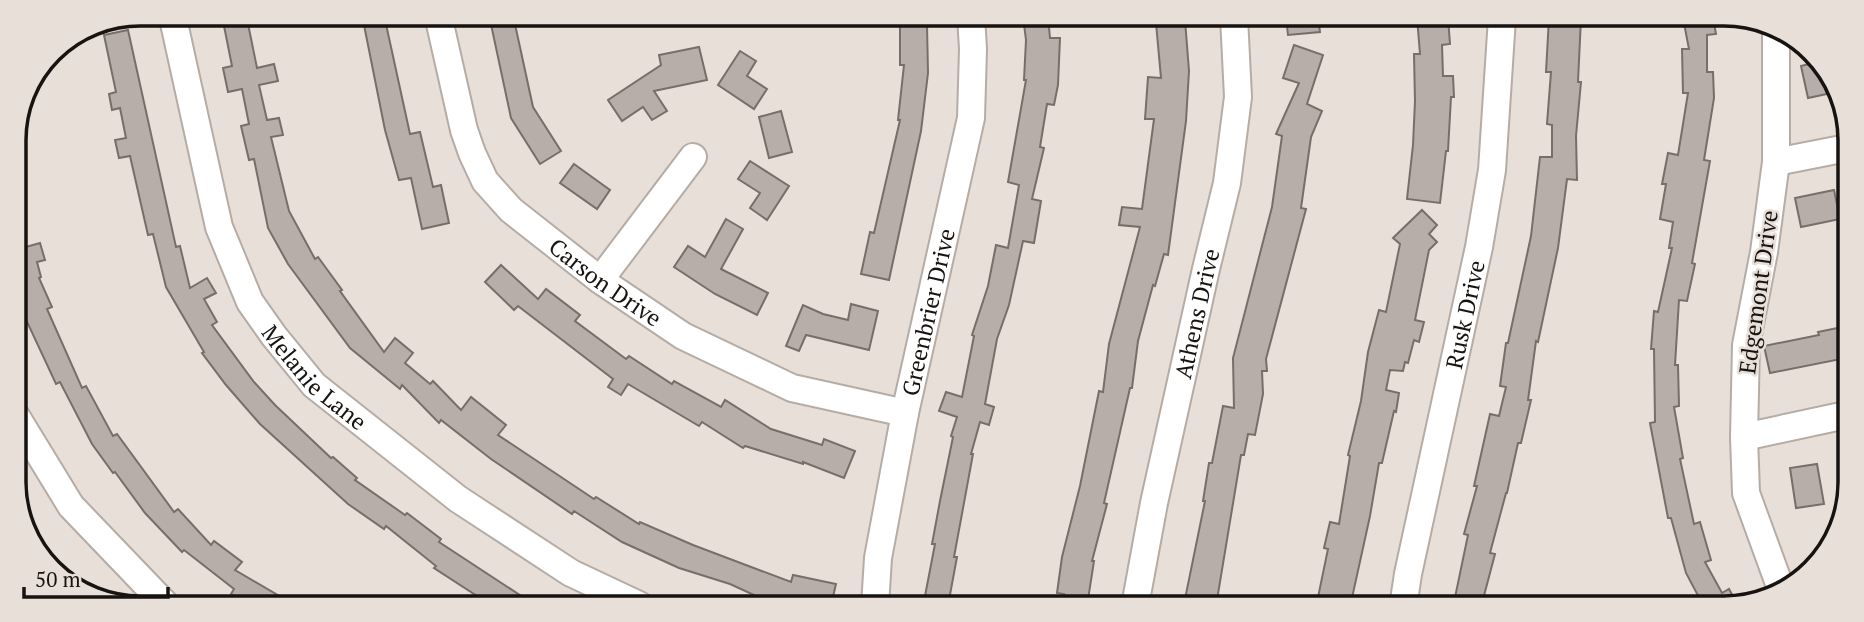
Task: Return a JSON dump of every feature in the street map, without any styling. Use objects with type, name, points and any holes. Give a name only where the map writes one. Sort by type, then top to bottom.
[{"type":"street","name":"Melanie Lane","points":[[175,26],[219,227],[250,302],[274,336],[314,385],[458,499],[571,573],[620,596]]},
{"type":"street","name":"Carson Drive","points":[[440,26],[464,130],[485,181],[511,210],[600,280],[683,335],[792,388],[905,413]]},
{"type":"street","name":"Greenbrier Drive","points":[[876,596],[878,558],[905,413],[971,118],[972,26]]},
{"type":"street","name":"Athens Drive","points":[[1137,596],[1160,477],[1227,183],[1238,97],[1234,26]]},
{"type":"street","name":"Rusk Drive","points":[[1405,596],[1479,247],[1492,170],[1501,26]]},
{"type":"street","name":"Edgemont Drive","points":[[1776,40],[1776,162],[1764,252],[1746,345],[1744,437],[1746,493],[1778,581]]},
{"type":"street","points":[[1776,162],[1838,150]]},
{"type":"street","points":[[600,280],[693,157]]},
{"type":"street","points":[[1744,437],[1838,417]]},
{"type":"street","points":[[26,432],[71,506],[152,596]]},
{"type":"building","points":[[224,26],[248,26],[257,68],[274,64],[278,81],[259,85],[267,120],[279,118],[283,135],[271,137],[289,211],[315,259],[318,257],[384,352],[395,338],[413,353],[405,363],[430,384],[433,381],[461,410],[471,397],[506,425],[498,435],[594,499],[596,497],[639,524],[640,522],[791,582],[793,575],[836,584],[833,596],[756,596],[730,584],[679,568],[622,542],[574,511],[572,514],[491,459],[441,420],[439,423],[402,385],[400,389],[350,348],[288,264],[268,228],[254,159],[249,160],[241,126],[249,124],[242,89],[228,92],[223,68],[232,66]]},
{"type":"building","points":[[364,26],[386,26],[410,134],[420,132],[433,187],[441,185],[449,223],[422,229],[411,178],[399,180],[385,130]]},
{"type":"building","points":[[491,26],[515,26],[533,107],[561,151],[540,164],[511,118]]},
{"type":"building","points":[[900,26],[927,26],[928,73],[921,131],[889,280],[861,274],[870,232],[874,233],[900,120],[904,65],[900,65]]},
{"type":"building","points":[[1024,26],[1049,26],[1050,38],[1060,38],[1058,85],[1054,105],[1047,104],[1040,147],[1044,148],[1032,199],[1041,201],[1034,243],[1023,241],[1009,305],[997,339],[985,404],[994,407],[989,425],[980,422],[971,454],[950,596],[925,596],[935,544],[932,544],[953,437],[951,436],[957,417],[939,411],[946,392],[962,397],[974,336],[972,335],[988,286],[996,245],[1008,248],[1019,185],[1008,182],[1026,80]]},
{"type":"building","points":[[1156,26],[1185,26],[1189,71],[1186,121],[1168,255],[1164,254],[1155,286],[1153,285],[1138,341],[1132,388],[1092,561],[1089,596],[1064,596],[1057,593],[1062,557],[1080,486],[1099,391],[1103,392],[1109,344],[1140,227],[1119,225],[1122,207],[1142,209],[1154,119],[1145,119],[1148,77],[1161,78]]},
{"type":"building","points":[[1287,26],[1319,26],[1320,32],[1288,35]]},
{"type":"building","points":[[1418,26],[1449,26],[1450,44],[1442,45],[1443,76],[1453,76],[1454,97],[1451,97],[1448,151],[1440,203],[1407,199],[1413,145],[1414,54],[1420,54]]},
{"type":"building","points":[[1549,26],[1581,26],[1577,180],[1567,179],[1558,248],[1538,342],[1536,341],[1528,400],[1531,400],[1490,553],[1495,554],[1484,596],[1455,596],[1468,535],[1464,534],[1477,486],[1474,486],[1490,414],[1499,416],[1506,387],[1500,386],[1506,343],[1531,236],[1540,157],[1552,157],[1552,125],[1547,124],[1551,72],[1546,72]]},
{"type":"building","points":[[1685,26],[1714,26],[1716,34],[1707,35],[1707,72],[1713,72],[1714,98],[1704,160],[1710,161],[1687,301],[1679,300],[1675,365],[1678,365],[1679,406],[1674,407],[1683,458],[1680,459],[1694,524],[1700,522],[1711,560],[1705,562],[1722,593],[1729,589],[1731,596],[1698,596],[1686,573],[1671,518],[1668,518],[1650,423],[1655,422],[1654,349],[1651,349],[1654,311],[1658,312],[1672,248],[1669,248],[1673,222],[1660,219],[1666,184],[1662,184],[1668,153],[1678,155],[1688,93],[1683,93],[1682,49],[1689,49]]},
{"type":"building","points":[[128,30],[176,247],[180,246],[190,288],[207,278],[216,293],[204,299],[217,322],[212,325],[254,382],[331,458],[357,478],[355,480],[405,515],[407,513],[441,539],[439,542],[521,596],[477,596],[434,568],[436,566],[386,526],[384,529],[348,504],[260,424],[202,353],[204,352],[166,287],[153,234],[148,235],[130,156],[119,158],[115,140],[126,138],[120,108],[112,110],[109,94],[116,92],[104,35]]},
{"type":"building","points":[[1294,45],[1323,55],[1307,104],[1322,111],[1311,137],[1301,208],[1306,209],[1266,359],[1267,371],[1262,371],[1263,394],[1255,435],[1248,434],[1244,455],[1241,455],[1218,596],[1186,596],[1205,501],[1209,463],[1212,463],[1223,406],[1234,408],[1233,358],[1272,207],[1282,136],[1276,134],[1299,83],[1283,78]]},
{"type":"building","points":[[699,47],[707,80],[654,91],[667,111],[652,120],[643,107],[622,121],[608,100],[661,65],[659,55]]},
{"type":"building","points":[[740,51],[756,61],[747,76],[767,89],[754,109],[718,85]]},
{"type":"building","points":[[1809,65],[1828,94],[1808,98],[1801,66]]},
{"type":"building","points":[[781,111],[792,152],[769,158],[759,117]]},
{"type":"building","points":[[750,161],[789,186],[767,220],[750,208],[760,193],[738,179]]},
{"type":"building","points":[[574,164],[610,190],[597,209],[560,183]]},
{"type":"building","points":[[1834,190],[1838,219],[1801,227],[1795,198]]},
{"type":"building","points":[[1422,210],[1437,225],[1429,234],[1437,242],[1429,250],[1415,320],[1424,322],[1419,342],[1414,340],[1403,371],[1390,370],[1386,390],[1399,393],[1396,412],[1394,411],[1382,463],[1379,463],[1352,596],[1318,596],[1328,549],[1324,548],[1330,522],[1339,524],[1350,456],[1348,455],[1361,401],[1368,352],[1379,310],[1386,312],[1400,244],[1393,238]]},
{"type":"building","points":[[726,219],[743,229],[721,269],[768,293],[757,315],[715,294],[674,267],[688,246],[705,257]]},
{"type":"building","points":[[40,243],[45,260],[37,262],[41,277],[39,278],[52,307],[47,309],[82,388],[86,386],[113,436],[117,434],[174,512],[178,509],[211,545],[214,541],[242,562],[235,570],[279,596],[231,594],[234,589],[184,550],[182,552],[145,513],[115,472],[113,473],[92,444],[60,382],[56,384],[26,320],[26,247]]},
{"type":"building","points":[[501,265],[538,299],[546,289],[580,315],[575,321],[626,359],[629,356],[672,384],[674,381],[721,407],[725,400],[771,429],[822,445],[824,439],[855,451],[844,478],[803,462],[745,446],[743,448],[702,422],[699,426],[628,384],[621,395],[608,387],[613,379],[518,306],[514,310],[485,282]]},
{"type":"building","points":[[851,304],[878,311],[869,350],[806,335],[799,351],[786,346],[803,305],[823,314],[848,320]]},
{"type":"building","points":[[1838,328],[1838,360],[1770,373],[1764,346],[1819,335],[1818,332]]},
{"type":"building","points":[[1817,464],[1824,504],[1796,508],[1790,468]]}]
